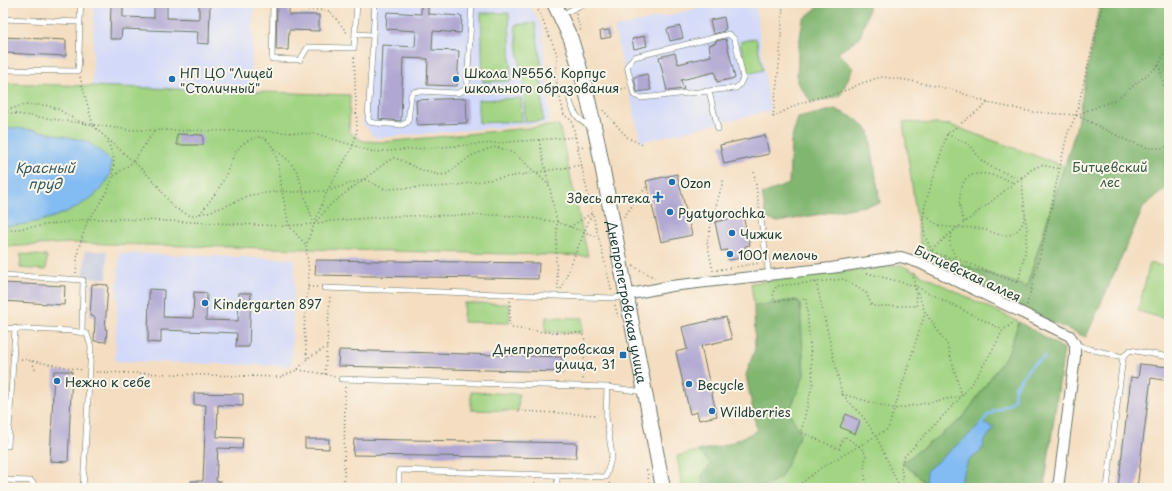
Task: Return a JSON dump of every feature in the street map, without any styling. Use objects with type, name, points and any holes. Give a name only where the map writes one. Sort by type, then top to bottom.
[{"type":"street","name":"Днепропетровская улица","points":[[558,9],[571,39],[585,86],[595,130],[620,297],[645,392],[663,488]]},
{"type":"street","name":"Битцевская аллея","points":[[620,297],[671,286],[769,276],[901,257],[916,261],[1070,336],[1075,344]]},
{"type":"street","points":[[1058,488],[1075,356],[1075,344]]},
{"type":"lane","points":[[3,70],[78,71],[81,3]]},
{"type":"lane","points":[[273,3],[272,59],[300,60],[308,47],[354,48],[358,3]]},
{"type":"lane","points":[[375,3],[368,119],[370,122],[375,123],[402,125],[406,124],[409,119],[411,95],[414,92],[457,93],[462,92],[467,87],[472,3]]},
{"type":"lane","points":[[558,9],[575,7],[586,3]]},
{"type":"lane","points":[[3,19],[80,22]]},
{"type":"lane","points":[[355,34],[373,35]]},
{"type":"lane","points":[[729,34],[732,36],[736,44],[743,78],[736,88],[709,91],[639,98],[634,95],[627,66],[634,57],[729,34]]},
{"type":"lane","points":[[709,91],[718,129]]},
{"type":"lane","points":[[761,220],[769,276]]},
{"type":"lane","points":[[3,275],[83,280],[82,333]]},
{"type":"lane","points":[[324,288],[511,295],[620,297]]},
{"type":"lane","points":[[3,328],[73,331],[86,334],[90,347],[83,488]]},
{"type":"lane","points":[[3,446],[8,446],[15,328]]},
{"type":"lane","points":[[1075,344],[1123,357]]},
{"type":"lane","points":[[1107,488],[1123,357],[1130,350],[1169,357]]},
{"type":"lane","points":[[343,379],[607,387],[645,392]]},
{"type":"lane","points":[[399,488],[399,470],[606,477],[612,455],[606,416],[607,387]]},
{"type":"lane","points":[[557,476],[557,488]]},
{"type":"lane","points":[[3,480],[31,481],[37,488],[43,488]]},
{"type":"path","points":[[302,3],[302,9],[330,11],[354,42]]},
{"type":"path","points":[[535,3],[557,54],[556,80],[564,115],[572,121],[598,237],[620,297],[618,318]]},
{"type":"path","points":[[783,3],[780,57],[773,117],[800,103],[847,90],[880,77],[907,80],[954,90],[988,103],[1034,112],[1076,116],[1128,141],[1149,148],[1169,146]]},
{"type":"path","points":[[904,488],[901,467],[903,458],[962,396],[977,376],[996,344],[1002,330],[1024,314],[1067,135],[1076,116],[1103,3]]},
{"type":"path","points":[[575,7],[582,36]]},
{"type":"path","points":[[1076,116],[1117,99],[1159,65],[1169,44]]},
{"type":"path","points":[[308,358],[304,328],[309,273],[306,245],[327,191],[353,146],[357,130],[354,48]]},
{"type":"path","points":[[1159,65],[1169,106]]},
{"type":"path","points":[[78,71],[92,125]]},
{"type":"path","points":[[600,100],[598,94],[628,87]]},
{"type":"path","points":[[932,252],[924,232],[924,212],[947,134],[988,103]]},
{"type":"path","points":[[3,112],[24,105],[45,105],[58,109],[76,120],[92,125],[158,186],[173,207],[191,216],[226,206],[250,195],[282,191],[327,191],[364,179],[384,189],[451,186],[582,165]]},
{"type":"path","points":[[601,105],[603,110],[628,138],[643,145]]},
{"type":"path","points":[[3,112],[130,130],[258,131],[317,134],[374,152],[576,137]]},
{"type":"path","points":[[1169,117],[1169,126]]},
{"type":"path","points":[[113,177],[133,162],[155,130]]},
{"type":"path","points":[[258,131],[258,137]]},
{"type":"path","points":[[947,134],[970,145],[982,161],[991,167],[1014,176],[1023,177]]},
{"type":"path","points":[[200,214],[223,181],[235,153],[246,141],[258,137],[265,139],[289,160],[298,173],[314,224]]},
{"type":"path","points":[[76,279],[78,250],[88,219],[96,211],[108,190],[113,177],[114,159],[106,138]]},
{"type":"path","points":[[540,140],[557,222],[556,261],[558,296]]},
{"type":"path","points":[[578,147],[590,145]]},
{"type":"path","points":[[314,224],[331,204],[394,158],[431,173],[440,175],[447,174],[472,156],[484,150],[496,147],[513,153],[549,185]]},
{"type":"path","points":[[274,148],[280,169],[288,226],[306,245]]},
{"type":"path","points":[[867,488],[864,471],[866,454],[859,446],[844,436],[839,449],[801,432],[812,382],[806,298],[774,301],[773,292],[777,286],[844,279],[866,293],[872,306],[917,306],[913,277],[916,261],[932,252],[955,228],[1032,169],[1042,165],[1060,169]]},
{"type":"path","points":[[754,172],[761,220]]},
{"type":"path","points":[[964,222],[959,205],[963,184],[967,178],[974,174],[984,174],[998,176],[1014,184]]},
{"type":"path","points":[[932,252],[955,258],[1018,282],[1028,232],[1022,183],[1023,177]]},
{"type":"path","points":[[714,282],[707,242],[714,209],[724,178]]},
{"type":"path","points":[[622,219],[647,186]]},
{"type":"path","points":[[924,212],[929,219],[939,225],[955,228],[971,227],[983,229],[1002,236],[1008,236],[1013,234],[1022,226],[1026,211]]},
{"type":"path","points":[[570,227],[592,213]]},
{"type":"path","points":[[558,296],[592,213]]},
{"type":"path","points":[[3,231],[88,219],[121,218],[288,226],[396,216],[491,215],[518,216],[557,222],[598,237]]},
{"type":"path","points":[[191,216],[191,222]]},
{"type":"path","points":[[955,228],[949,241],[955,258]]},
{"type":"path","points":[[712,271],[786,259]]},
{"type":"path","points":[[634,273],[633,266],[671,286]]},
{"type":"path","points":[[865,272],[915,286],[1002,330]]},
{"type":"path","points":[[816,282],[842,394],[864,418],[876,436],[900,488]]},
{"type":"path","points":[[308,286],[324,288]]},
{"type":"path","points":[[915,286],[925,312],[947,344],[962,396]]},
{"type":"path","points":[[325,374],[331,288]]},
{"type":"path","points":[[511,295],[509,323],[512,328],[545,332],[582,333],[586,340],[583,386]]},
{"type":"path","points":[[795,488],[821,468],[888,429],[925,312]]},
{"type":"path","points":[[22,359],[89,372],[281,377],[297,370],[308,358],[327,347]]},
{"type":"path","points":[[31,360],[36,372]]},
{"type":"path","points":[[297,370],[325,374],[343,379],[344,488]]},
{"type":"path","points":[[842,394],[895,409],[962,396]]},
{"type":"path","points":[[518,411],[606,416]]},
{"type":"path","points":[[647,467],[650,488]]},
{"type":"shaded area","name":"НП ЦО \"Лицей \"Столичный\"","points":[[94,3],[254,3],[249,120],[92,111]]},
{"type":"shaded area","name":"Школа №556. Корпус школьного образования","points":[[371,3],[528,3],[542,27],[550,123],[375,138],[363,124]]},
{"type":"shaded area","points":[[720,3],[755,3],[770,111],[641,142],[614,28]]},
{"type":"shaded area","points":[[85,251],[107,251],[107,278],[84,278]]},
{"type":"shaded area","name":"Kindergarten 897","points":[[119,253],[295,259],[291,366],[115,361]]},
{"type":"green space","points":[[823,3],[868,3],[868,12],[860,37],[838,53],[853,68],[840,96],[812,103],[797,82],[798,51],[803,19]]},
{"type":"green space","name":"Битцевский лес","points":[[1100,3],[1169,3],[1169,186],[1144,206],[1086,337],[1024,310],[925,263],[930,253],[1027,287],[1076,129]]},
{"type":"green space","points":[[481,13],[509,13],[511,81],[483,82]]},
{"type":"green space","points":[[535,23],[542,70],[521,72],[515,25]]},
{"type":"green space","points":[[756,38],[763,70],[747,74],[740,42]]},
{"type":"green space","points":[[523,74],[541,74],[543,121],[525,122]]},
{"type":"green space","points":[[3,83],[350,95],[349,132],[363,141],[385,142],[559,125],[588,256],[71,243],[3,247]]},
{"type":"green space","points":[[521,98],[522,121],[479,123],[478,100]]},
{"type":"green space","points":[[835,109],[856,119],[869,131],[880,203],[778,222],[767,219],[762,194],[789,184],[791,141],[798,118]]},
{"type":"green space","points":[[903,122],[950,125],[1064,166],[1026,288],[930,253],[921,248]]},
{"type":"green space","points":[[21,254],[47,256],[46,270],[20,268]]},
{"type":"green space","points":[[1150,263],[1169,268],[1169,320],[1138,311]]},
{"type":"green space","points":[[901,265],[1019,322],[1008,353],[962,419],[902,463],[920,477],[926,488],[762,488],[781,477],[789,412],[804,375],[800,303],[796,300],[754,306],[751,283]]},
{"type":"green space","points":[[796,300],[800,303],[804,375],[789,412],[801,433],[781,477],[762,488],[704,488],[702,476],[711,464],[698,451],[726,445],[757,431],[746,375],[755,349],[754,306]]},
{"type":"green space","points":[[464,303],[510,304],[509,323],[463,322]]},
{"type":"green space","points":[[546,317],[583,318],[582,333],[545,332]]},
{"type":"green space","points":[[1019,322],[1064,349],[1044,488],[926,488],[920,477],[902,463],[962,419],[1008,353]]},
{"type":"green space","points":[[471,392],[519,394],[518,411],[471,410]]},
{"type":"green space","points":[[698,451],[711,464],[702,476],[704,488],[682,488],[677,456]]},
{"type":"water","name":"Красный пруд","points":[[3,127],[35,130],[86,141],[111,161],[111,171],[109,177],[91,198],[78,207],[63,214],[31,223],[3,226]]},
{"type":"water","points":[[983,423],[994,428],[983,443],[984,446],[979,453],[968,461],[958,488],[930,488],[925,482],[926,471]]},
{"type":"building","points":[[111,3],[123,3],[123,17],[154,18],[154,3],[167,3],[167,18],[199,19],[199,3],[210,3],[209,44],[197,43],[198,32],[122,29],[121,39],[110,39]]},
{"type":"building","points":[[277,3],[289,3],[289,15],[319,15],[319,31],[289,30],[288,50],[276,50]]},
{"type":"building","points":[[421,3],[428,3],[428,14],[462,16],[461,33],[433,31],[432,50],[459,51],[457,86],[427,85],[428,59],[403,58],[401,121],[379,119],[382,45],[415,47],[416,31],[386,29],[387,12],[421,14]]},
{"type":"building","points":[[724,17],[726,29],[713,34],[710,20]]},
{"type":"building","points":[[680,26],[683,38],[670,41],[667,29]]},
{"type":"building","points":[[609,30],[611,37],[601,39],[600,31]]},
{"type":"building","points":[[645,36],[647,46],[634,49],[632,39]]},
{"type":"building","points":[[3,37],[66,40],[66,56],[3,53]]},
{"type":"building","points":[[726,39],[735,78],[717,82],[715,72],[681,80],[684,89],[667,91],[659,57],[675,53],[678,64],[711,56],[709,45],[716,43],[715,41]]},
{"type":"building","points":[[647,74],[651,90],[637,92],[634,77]]},
{"type":"building","points":[[466,98],[467,123],[417,125],[416,100]]},
{"type":"building","points":[[177,134],[203,135],[203,145],[177,145]]},
{"type":"building","points":[[765,135],[769,154],[724,164],[720,145]]},
{"type":"building","points":[[677,174],[692,235],[661,242],[646,181]]},
{"type":"building","name":"Чижик","points":[[743,216],[750,245],[745,246],[748,257],[729,260],[727,250],[721,251],[715,222]]},
{"type":"building","points":[[316,260],[539,263],[538,279],[315,275]]},
{"type":"building","points":[[3,283],[65,286],[64,305],[3,301]]},
{"type":"building","points":[[92,284],[108,285],[105,329],[107,329],[106,342],[94,341],[95,317],[90,316]]},
{"type":"building","points":[[149,289],[164,290],[163,317],[193,318],[194,292],[207,293],[206,320],[238,321],[239,293],[251,293],[249,347],[236,347],[237,333],[161,330],[161,343],[148,342]]},
{"type":"building","points":[[726,317],[732,339],[701,346],[717,416],[699,420],[697,412],[690,414],[676,352],[687,349],[682,327]]},
{"type":"building","points":[[339,350],[562,357],[561,372],[338,366]]},
{"type":"building","points":[[1140,364],[1169,367],[1169,381],[1151,378],[1137,488],[1118,488],[1131,377],[1138,378]]},
{"type":"building","points":[[54,371],[72,371],[68,462],[50,461]]},
{"type":"building","points":[[194,393],[243,394],[243,406],[218,405],[217,437],[243,438],[242,449],[218,448],[216,481],[221,482],[221,488],[191,488],[191,481],[203,481],[206,405],[194,405]]},
{"type":"building","points":[[846,414],[860,421],[855,434],[840,427]]},
{"type":"building","points":[[305,439],[329,439],[329,449],[305,448]]},
{"type":"building","points":[[354,439],[577,443],[576,458],[353,455]]},
{"type":"waterway","points":[[981,426],[986,417],[994,411],[1011,403],[1014,399],[1015,387],[1030,367],[1034,363],[1043,359],[1044,356]]},
{"type":"place","name":"НП ЦО \"Лицей \"Столичный\"","points":[[172,79]]},
{"type":"place","name":"Школа №556. Корпус школьного образования","points":[[456,79]]},
{"type":"place","name":"Ozon","points":[[672,182]]},
{"type":"place","name":"Здесь аптека","points":[[658,197]]},
{"type":"place","name":"Pyatyorochka","points":[[670,212]]},
{"type":"place","name":"Чижик","points":[[732,233]]},
{"type":"place","name":"1001 мелочь","points":[[730,254]]},
{"type":"place","name":"Kindergarten 897","points":[[205,303]]},
{"type":"place","name":"Днепропетровская улица, 31","points":[[623,355]]},
{"type":"place","name":"Нежно к себе","points":[[57,381]]},
{"type":"place","name":"Becycle","points":[[689,384]]},
{"type":"place","name":"Wildberries","points":[[712,411]]}]
